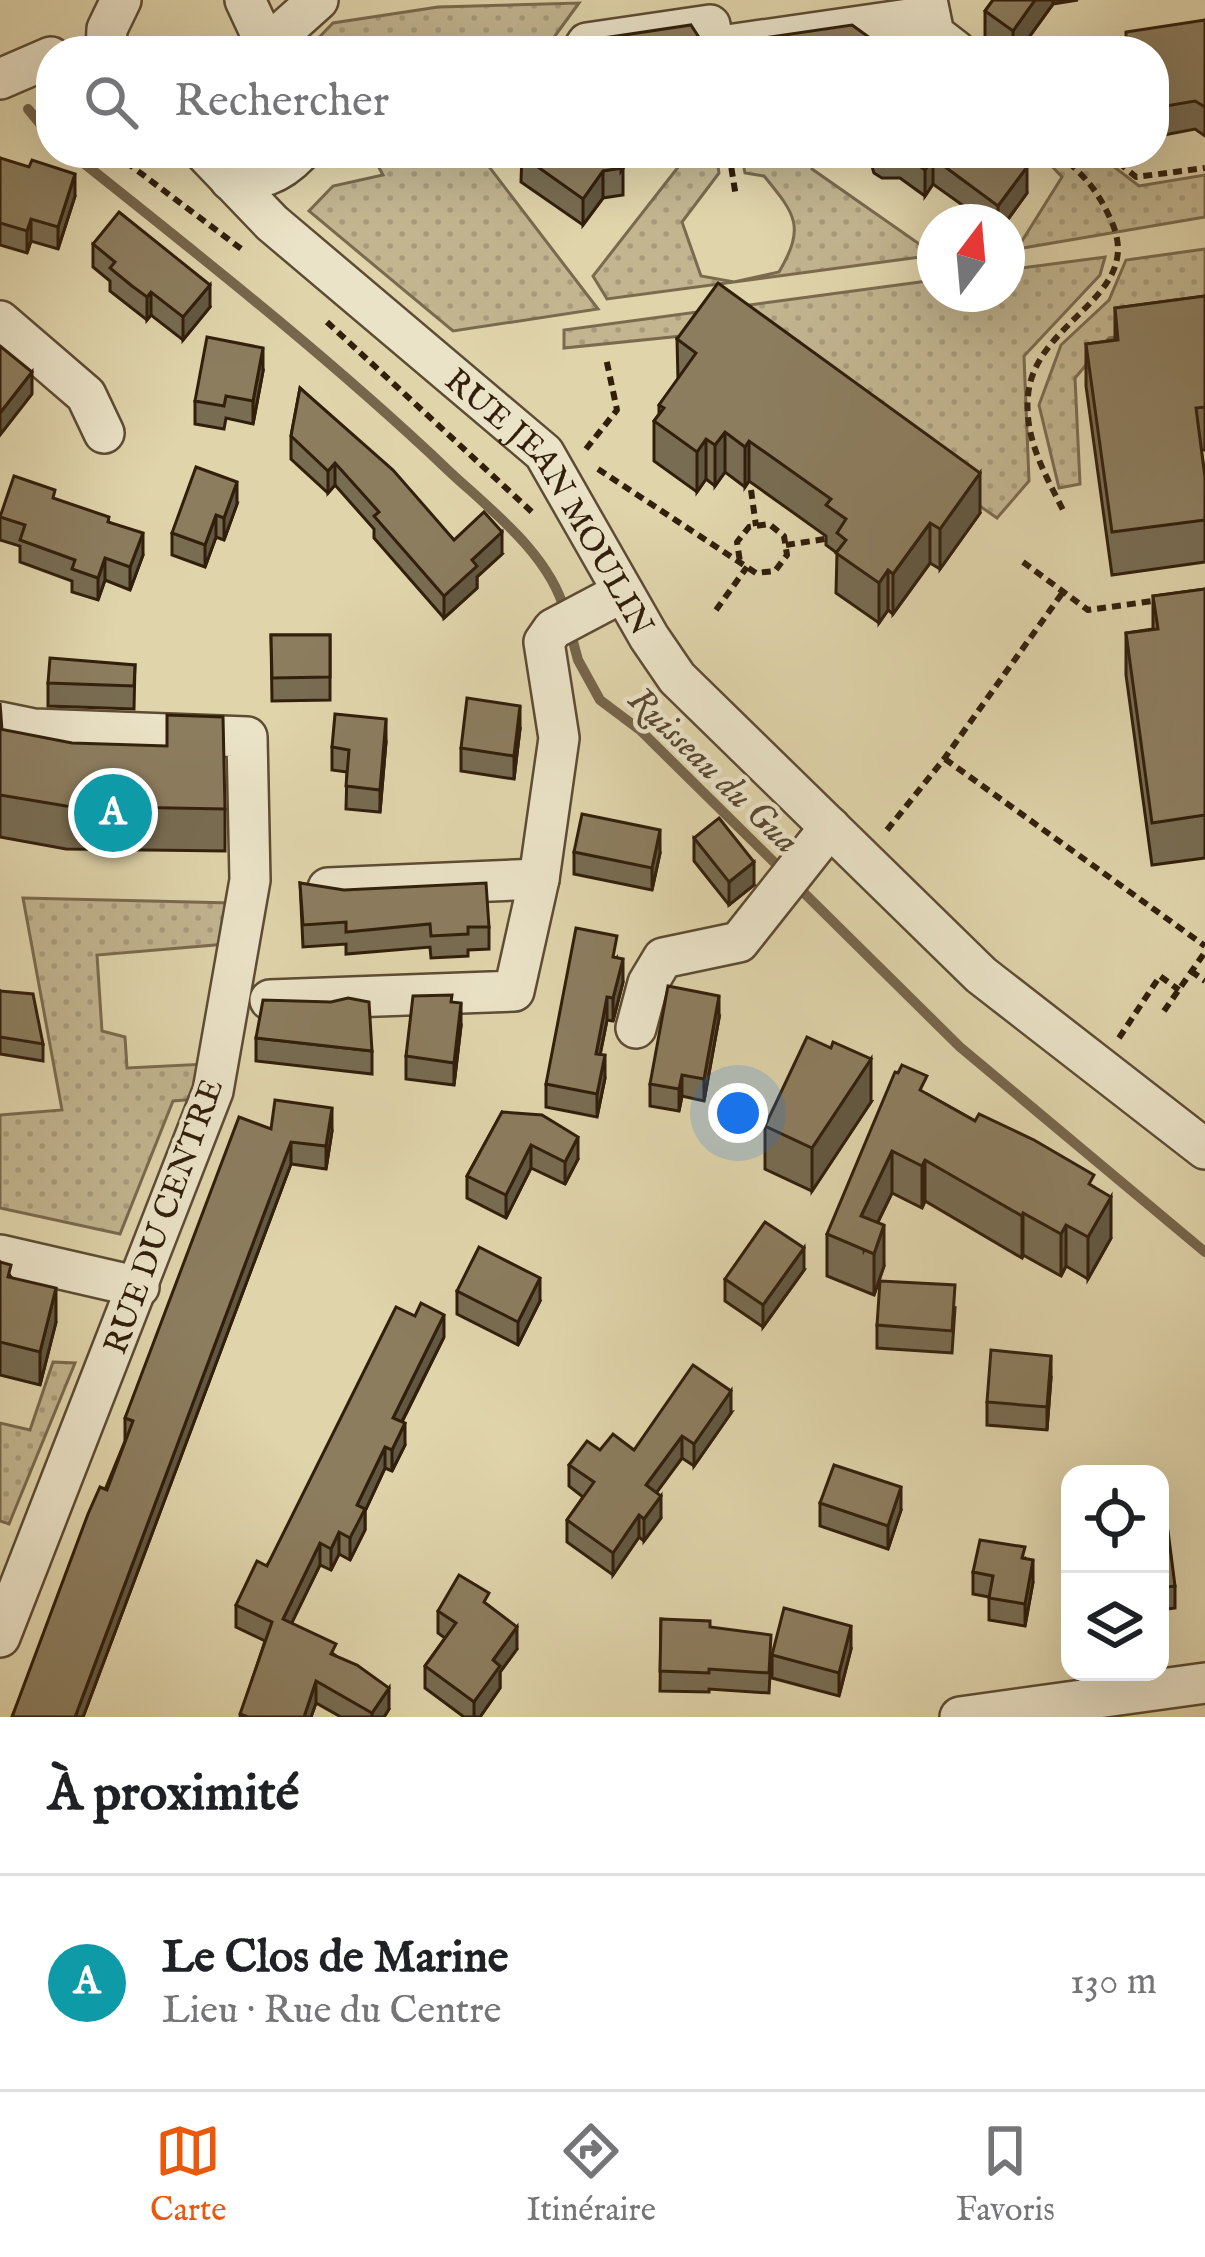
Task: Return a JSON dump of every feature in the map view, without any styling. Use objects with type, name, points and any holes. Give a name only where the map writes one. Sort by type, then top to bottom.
[{"type":"street","points":[[245,0],[260,36]]},
{"type":"street","points":[[278,36],[318,0]]},
{"type":"street","points":[[107,36],[117,3]]},
{"type":"street","points":[[774,36],[928,8]]},
{"type":"street","points":[[642,36],[710,26],[712,36]]},
{"type":"street","points":[[0,79],[36,63]]},
{"type":"street","name":"RUE JEAN MOULIN","points":[[218,168],[272,224],[544,453],[677,678],[981,975],[1205,1149]]},
{"type":"street","points":[[219,168],[250,181],[283,168]]},
{"type":"street","points":[[0,321],[86,395],[104,433]]},
{"type":"street","points":[[270,1000],[514,991],[539,879],[559,738],[544,641],[567,621],[623,592]]},
{"type":"street","name":"RUE DU CENTRE","points":[[0,722],[34,729],[247,737],[250,880],[213,1091],[139,1287],[14,1559],[0,1637]]},
{"type":"street","points":[[636,1028],[648,982],[663,958],[739,942],[830,827]]},
{"type":"street","points":[[328,888],[539,879]]},
{"type":"street","points":[[0,1255],[139,1287]]},
{"type":"street","points":[[959,1717],[1205,1683]]},
{"type":"path","points":[[134,168],[247,253]]},
{"type":"path","points":[[731,168],[736,197]]},
{"type":"path","points":[[1063,510],[1038,461],[1028,423],[1028,394],[1036,362],[1056,334],[1108,284],[1119,256],[1117,235],[1102,196],[1073,168]]},
{"type":"path","points":[[1125,168],[1136,177],[1205,168]]},
{"type":"path","points":[[325,320],[533,513]]},
{"type":"path","points":[[606,358],[617,410],[580,457],[743,564],[756,573],[775,571],[787,555],[784,536],[769,524],[749,527],[737,542],[743,564],[716,610]]},
{"type":"path","points":[[751,490],[756,526]]},
{"type":"path","points":[[786,544],[825,539]]},
{"type":"path","points":[[1023,562],[1088,610],[1182,597]]},
{"type":"path","points":[[864,858],[944,759],[1063,592]]},
{"type":"path","points":[[944,759],[1205,949],[1164,1011]]},
{"type":"path","points":[[1191,971],[1205,981]]},
{"type":"path","points":[[1100,1068],[1160,976],[1179,989]]},
{"type":"shaded area","points":[[579,3],[555,36],[320,36],[333,23],[438,7]]},
{"type":"shaded area","points":[[379,168],[490,168],[598,309],[453,331],[309,211],[333,186],[383,175]]},
{"type":"shaded area","points":[[677,168],[718,168],[682,222],[701,276],[734,282],[607,299],[593,276]]},
{"type":"shaded area","points":[[744,168],[812,169],[917,242],[917,257],[734,282],[779,272],[794,231],[789,211],[764,176],[745,173]]},
{"type":"shaded area","points":[[1053,168],[1116,168],[1139,186],[1205,175],[1205,217],[1025,248],[1025,236],[1062,177]]},
{"type":"shaded area","points":[[1205,249],[1205,325],[1109,338],[1075,378],[1080,484],[1059,488],[1039,405],[1061,345],[1109,300],[1126,260]]},
{"type":"shaded area","points":[[1105,257],[1100,275],[1024,356],[1029,481],[997,518],[711,319],[701,334],[564,348],[564,330],[917,282],[917,312],[1025,312],[1025,268]]},
{"type":"shaded area","points":[[23,898],[232,903],[226,944],[97,955],[102,1031],[125,1037],[127,1068],[206,1064],[196,1099],[173,1101],[120,1234],[0,1208],[0,1115],[62,1110]]},
{"type":"shaded area","points":[[53,1362],[75,1363],[9,1524],[0,1521],[0,1423],[30,1430]]},
{"type":"building","points":[[993,0],[1035,0],[1013,31],[985,11]]},
{"type":"building","points":[[1205,20],[1205,107],[1195,101],[1169,105],[1169,36],[1126,36],[1126,32]]},
{"type":"building","points":[[691,25],[698,36],[617,36]]},
{"type":"building","points":[[852,25],[867,36],[777,36]]},
{"type":"building","points":[[0,158],[29,167],[32,160],[36,168],[75,174],[58,227],[31,219],[27,231],[0,223]]},
{"type":"building","points":[[539,168],[623,168],[603,171],[583,199]]},
{"type":"building","points":[[947,168],[1026,168],[995,204]]},
{"type":"building","points":[[119,212],[210,285],[183,317],[151,292],[147,297],[132,286],[110,268],[115,262],[93,244]]},
{"type":"building","points":[[718,283],[980,473],[940,529],[930,523],[893,574],[888,570],[879,583],[836,553],[846,540],[837,533],[846,519],[826,505],[831,499],[749,441],[745,447],[725,432],[715,445],[706,439],[697,452],[654,421],[664,408],[659,405],[696,353],[677,339]]},
{"type":"building","points":[[1205,296],[1205,407],[1196,408],[1205,520],[1112,532],[1086,344],[1118,340],[1115,308]]},
{"type":"building","points":[[207,337],[263,348],[253,401],[226,396],[224,406],[195,401]]},
{"type":"building","points":[[0,346],[32,372],[0,413]]},
{"type":"building","points":[[300,388],[393,470],[454,540],[484,512],[502,532],[472,560],[477,566],[444,596],[335,463],[328,471],[291,436]]},
{"type":"building","points":[[196,467],[237,482],[224,518],[216,515],[205,545],[172,533]]},
{"type":"building","points":[[14,476],[55,490],[53,498],[143,533],[130,567],[105,558],[98,578],[72,569],[75,560],[20,540],[25,525],[0,517]]},
{"type":"building","points":[[1205,589],[1205,815],[1152,823],[1126,633],[1158,629],[1153,596]]},
{"type":"building","points":[[271,635],[330,635],[330,677],[272,678]]},
{"type":"building","points":[[50,658],[135,665],[134,686],[48,683]]},
{"type":"building","points":[[467,698],[520,706],[514,756],[461,748]]},
{"type":"building","points":[[335,714],[386,719],[380,790],[346,786],[349,750],[332,747]]},
{"type":"building","points":[[167,715],[223,717],[225,809],[66,806],[0,795],[0,729],[72,743],[167,746]]},
{"type":"building","points":[[582,814],[660,830],[652,868],[574,852]]},
{"type":"building","points":[[719,818],[754,862],[729,882],[694,838]]},
{"type":"building","points":[[300,883],[344,890],[486,883],[489,927],[468,927],[468,934],[431,936],[430,924],[346,932],[346,922],[303,925]]},
{"type":"building","points":[[576,928],[617,936],[613,957],[623,959],[613,998],[607,997],[596,1054],[605,1055],[597,1094],[546,1084]]},
{"type":"building","points":[[668,986],[719,996],[704,1079],[682,1075],[679,1089],[650,1084]]},
{"type":"building","points":[[0,991],[33,994],[43,1044],[0,1037]]},
{"type":"building","points":[[452,995],[451,1002],[461,1003],[454,1063],[406,1056],[413,996]]},
{"type":"building","points":[[348,998],[369,1002],[372,1051],[256,1038],[263,1000]]},
{"type":"building","points":[[807,1037],[831,1048],[833,1042],[871,1059],[812,1148],[765,1126]]},
{"type":"building","points":[[902,1065],[927,1076],[920,1090],[975,1121],[979,1114],[1034,1140],[1094,1175],[1089,1184],[1111,1197],[1088,1237],[1066,1225],[1061,1234],[925,1160],[922,1166],[892,1151],[861,1216],[884,1225],[874,1254],[827,1234]]},
{"type":"building","points":[[275,1100],[332,1108],[326,1146],[291,1142],[75,1717],[12,1717],[88,1514],[100,1487],[107,1490],[133,1421],[125,1418],[239,1117],[271,1129]]},
{"type":"building","points":[[502,1112],[542,1115],[578,1137],[565,1162],[531,1145],[506,1195],[467,1176]]},
{"type":"building","points":[[765,1222],[804,1248],[763,1305],[725,1279]]},
{"type":"building","points":[[479,1247],[540,1278],[518,1322],[457,1291]]},
{"type":"building","points":[[0,1262],[11,1265],[8,1277],[56,1288],[40,1352],[0,1342]]},
{"type":"building","points":[[880,1281],[955,1285],[952,1331],[877,1325]]},
{"type":"building","points":[[421,1303],[444,1315],[393,1418],[405,1423],[392,1450],[385,1447],[357,1505],[365,1509],[350,1538],[339,1532],[331,1549],[320,1543],[283,1619],[336,1644],[331,1654],[357,1665],[389,1688],[372,1713],[316,1681],[304,1717],[240,1714],[272,1622],[236,1605],[257,1561],[267,1566],[396,1307],[415,1316]]},
{"type":"building","points":[[991,1350],[1051,1356],[1047,1407],[987,1402]]},
{"type":"building","points":[[693,1365],[731,1391],[694,1444],[682,1436],[646,1485],[661,1496],[644,1519],[639,1515],[613,1553],[567,1520],[594,1482],[569,1465],[587,1441],[600,1450],[613,1434],[634,1450]]},
{"type":"building","points":[[834,1465],[901,1487],[888,1526],[820,1503]]},
{"type":"building","points":[[1169,1539],[1175,1586],[1169,1587]]},
{"type":"building","points":[[980,1540],[1025,1547],[1022,1558],[1033,1560],[1025,1604],[989,1598],[993,1576],[973,1572]]},
{"type":"building","points":[[459,1575],[489,1593],[484,1602],[517,1627],[493,1660],[500,1666],[474,1702],[425,1666],[456,1623],[438,1611]]},
{"type":"building","points":[[784,1608],[851,1626],[839,1673],[772,1655]]},
{"type":"building","points":[[661,1619],[710,1621],[710,1627],[771,1635],[769,1673],[660,1671]]},
{"type":"waterway","name":"Ruisseau du Gua","points":[[28,109],[36,119]]},
{"type":"waterway","name":"Ruisseau du Gua","points":[[90,168],[311,348],[483,502],[533,553],[565,612]]},
{"type":"waterway","name":"Ruisseau du Gua","points":[[570,630],[578,660],[600,700],[640,730],[784,872]]},
{"type":"waterway","name":"Ruisseau du Gua","points":[[797,886],[960,1047],[1205,1252]]},
{"type":"place","name":"Le Clos de Marine","points":[[113,813]]}]
